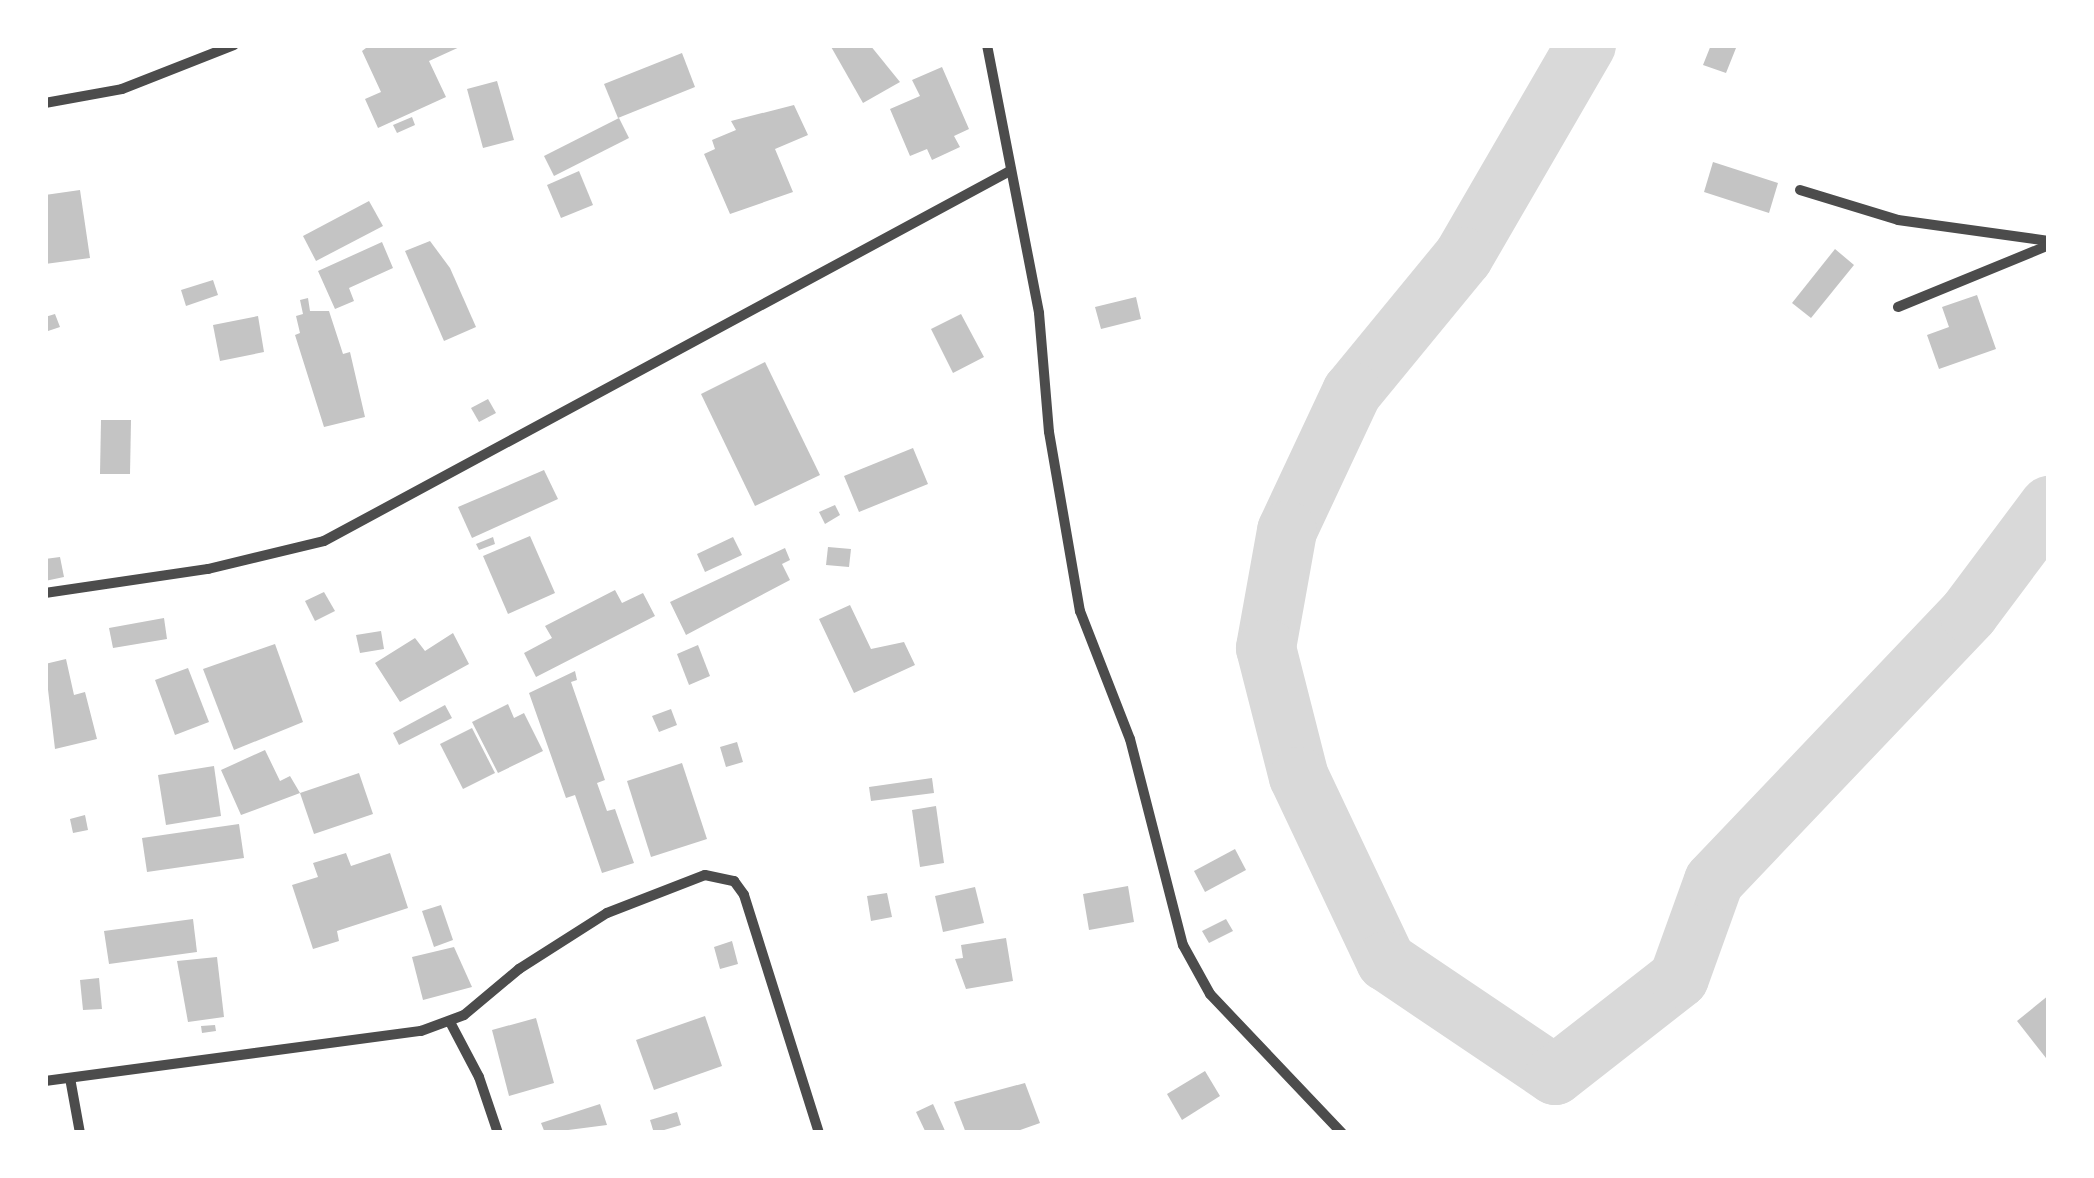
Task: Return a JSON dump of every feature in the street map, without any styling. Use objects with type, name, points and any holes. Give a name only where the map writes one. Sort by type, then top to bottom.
[{"type":"street","points":[[45,103],[122,89],[234,45]]},
{"type":"street","points":[[987,45],[1039,313],[1049,432],[1080,610],[1130,739],[1183,945],[1210,994],[1342,1133]]},
{"type":"street","points":[[45,593],[208,569],[324,541],[1010,171]]},
{"type":"street","points":[[1800,190],[1898,220],[2049,243]]},
{"type":"street","points":[[1898,308],[2049,243]]},
{"type":"street","points":[[45,1081],[450,1022],[607,913],[680,880],[723,877],[744,895],[819,1133]]},
{"type":"street","points":[[450,1022],[480,1077],[498,1133]]},
{"type":"street","points":[[70,1078],[80,1133]]},
{"type":"building","points":[[370,45],[464,45],[429,61],[446,97],[378,128],[365,99],[381,92],[362,51]]},
{"type":"building","points":[[830,45],[870,45],[900,82],[863,103]]},
{"type":"building","points":[[1711,45],[1736,48],[1726,73],[1703,65]]},
{"type":"building","points":[[682,53],[695,87],[618,118],[604,84]]},
{"type":"building","points":[[942,67],[969,129],[954,136],[960,147],[932,160],[927,149],[910,156],[890,109],[920,96],[912,80]]},
{"type":"building","points":[[497,81],[514,140],[483,148],[467,89]]},
{"type":"building","points":[[794,105],[808,135],[775,149],[793,192],[730,214],[704,154],[715,149],[712,140],[736,130],[731,121]]},
{"type":"building","points":[[412,117],[415,125],[397,133],[393,125]]},
{"type":"building","points":[[619,118],[629,138],[554,176],[544,156]]},
{"type":"building","points":[[1713,162],[1778,183],[1769,213],[1704,192]]},
{"type":"building","points":[[579,171],[593,205],[561,218],[547,185]]},
{"type":"building","points":[[80,190],[90,258],[45,264],[45,195]]},
{"type":"building","points":[[369,201],[383,226],[316,261],[303,236]]},
{"type":"building","points":[[430,241],[450,268],[476,327],[444,341],[405,251]]},
{"type":"building","points":[[382,242],[393,268],[349,288],[354,301],[335,309],[318,271]]},
{"type":"building","points":[[1835,249],[1854,265],[1811,318],[1792,303]]},
{"type":"building","points":[[213,280],[218,295],[186,306],[181,290]]},
{"type":"building","points":[[1977,295],[1996,349],[1939,369],[1927,335],[1949,327],[1942,307]]},
{"type":"building","points":[[1136,297],[1141,319],[1101,329],[1095,307]]},
{"type":"building","points":[[308,298],[310,311],[329,311],[343,354],[350,352],[365,417],[324,427],[295,335],[300,333],[296,316],[303,314],[300,300]]},
{"type":"building","points":[[55,314],[60,327],[45,332],[45,317]]},
{"type":"building","points":[[961,314],[984,357],[953,373],[931,329]]},
{"type":"building","points":[[258,316],[264,352],[220,361],[213,325]]},
{"type":"building","points":[[765,362],[820,475],[755,506],[701,394]]},
{"type":"building","points":[[488,399],[496,413],[479,422],[471,408]]},
{"type":"building","points":[[101,420],[131,420],[130,474],[100,474]]},
{"type":"building","points":[[913,448],[928,484],[859,512],[844,476]]},
{"type":"building","points":[[544,470],[558,499],[472,538],[458,507]]},
{"type":"building","points":[[835,505],[840,515],[825,524],[819,512]]},
{"type":"building","points":[[530,536],[555,593],[508,614],[483,556]]},
{"type":"building","points":[[493,537],[495,544],[479,550],[476,544]]},
{"type":"building","points":[[733,537],[742,555],[705,572],[697,554]]},
{"type":"building","points":[[828,547],[851,549],[849,567],[826,565]]},
{"type":"building","points":[[785,548],[790,560],[782,564],[790,580],[686,635],[670,602]]},
{"type":"building","points":[[60,557],[64,577],[45,581],[45,559]]},
{"type":"building","points":[[615,590],[622,603],[643,593],[655,616],[536,677],[524,653],[552,638],[545,626]]},
{"type":"building","points":[[324,592],[335,611],[315,621],[305,601]]},
{"type":"building","points":[[850,605],[871,649],[904,642],[915,665],[854,693],[819,619]]},
{"type":"building","points":[[164,618],[167,639],[113,648],[109,628]]},
{"type":"building","points":[[381,631],[384,649],[360,653],[356,635]]},
{"type":"building","points":[[453,633],[469,664],[400,702],[375,663],[415,638],[425,651]]},
{"type":"building","points":[[275,644],[303,722],[234,750],[203,669]]},
{"type":"building","points":[[698,645],[710,676],[689,685],[677,654]]},
{"type":"building","points":[[66,659],[74,695],[85,692],[97,739],[55,749],[45,664]]},
{"type":"building","points":[[188,668],[209,722],[175,735],[155,680]]},
{"type":"building","points":[[575,671],[577,680],[571,682],[605,780],[597,783],[607,811],[615,809],[634,863],[602,873],[575,795],[566,798],[529,693]]},
{"type":"building","points":[[508,704],[514,718],[524,713],[543,751],[498,773],[472,722]]},
{"type":"building","points":[[445,705],[452,718],[399,745],[393,733]]},
{"type":"building","points":[[671,709],[677,725],[659,732],[652,716]]},
{"type":"building","points":[[472,728],[495,773],[463,789],[440,744]]},
{"type":"building","points":[[737,742],[743,762],[726,767],[720,747]]},
{"type":"building","points":[[265,750],[280,781],[290,776],[300,793],[241,815],[221,770]]},
{"type":"building","points":[[682,763],[707,839],[651,857],[627,781]]},
{"type":"building","points":[[214,766],[221,816],[166,825],[158,775]]},
{"type":"building","points":[[359,773],[373,814],[314,834],[300,793]]},
{"type":"building","points":[[932,778],[934,793],[871,801],[869,787]]},
{"type":"building","points":[[936,806],[944,863],[920,867],[912,810]]},
{"type":"building","points":[[85,815],[88,830],[73,833],[70,819]]},
{"type":"building","points":[[239,824],[244,858],[147,872],[142,838]]},
{"type":"building","points":[[1235,849],[1246,870],[1205,892],[1194,871]]},
{"type":"building","points":[[346,853],[351,866],[390,853],[408,908],[337,931],[339,941],[313,949],[292,885],[318,877],[313,863]]},
{"type":"building","points":[[1128,886],[1134,922],[1089,930],[1083,894]]},
{"type":"building","points":[[975,887],[984,923],[943,932],[935,896]]},
{"type":"building","points":[[887,893],[892,917],[871,921],[867,896]]},
{"type":"building","points":[[441,905],[453,940],[434,947],[422,911]]},
{"type":"building","points":[[193,919],[197,952],[109,964],[104,931]]},
{"type":"building","points":[[1226,919],[1233,931],[1209,943],[1202,931]]},
{"type":"building","points":[[1006,938],[1013,981],[966,989],[955,959],[963,958],[961,945]]},
{"type":"building","points":[[732,941],[738,964],[720,969],[714,947]]},
{"type":"building","points":[[454,947],[472,987],[423,1000],[412,957]]},
{"type":"building","points":[[217,957],[224,1017],[188,1022],[177,961]]},
{"type":"building","points":[[99,978],[102,1009],[83,1010],[80,980]]},
{"type":"building","points":[[2049,995],[2049,1056],[2046,1058],[2017,1021]]},
{"type":"building","points":[[705,1016],[722,1066],[654,1090],[636,1040]]},
{"type":"building","points":[[536,1018],[554,1083],[509,1096],[492,1030]]},
{"type":"building","points":[[215,1025],[216,1031],[202,1033],[201,1026]]},
{"type":"building","points":[[1205,1071],[1220,1096],[1182,1120],[1167,1094]]},
{"type":"building","points":[[1025,1083],[1040,1123],[1012,1133],[966,1133],[954,1102]]},
{"type":"building","points":[[600,1104],[607,1125],[545,1133],[541,1123]]},
{"type":"building","points":[[933,1104],[946,1133],[926,1133],[916,1112]]},
{"type":"building","points":[[677,1112],[681,1125],[654,1133],[650,1120]]},
{"type":"waterway","points":[[1586,45],[1463,257],[1352,392],[1287,531],[1266,648],[1299,777],[1386,961],[1555,1075],[1679,978],[1714,881],[1969,613],[2049,506]]}]
